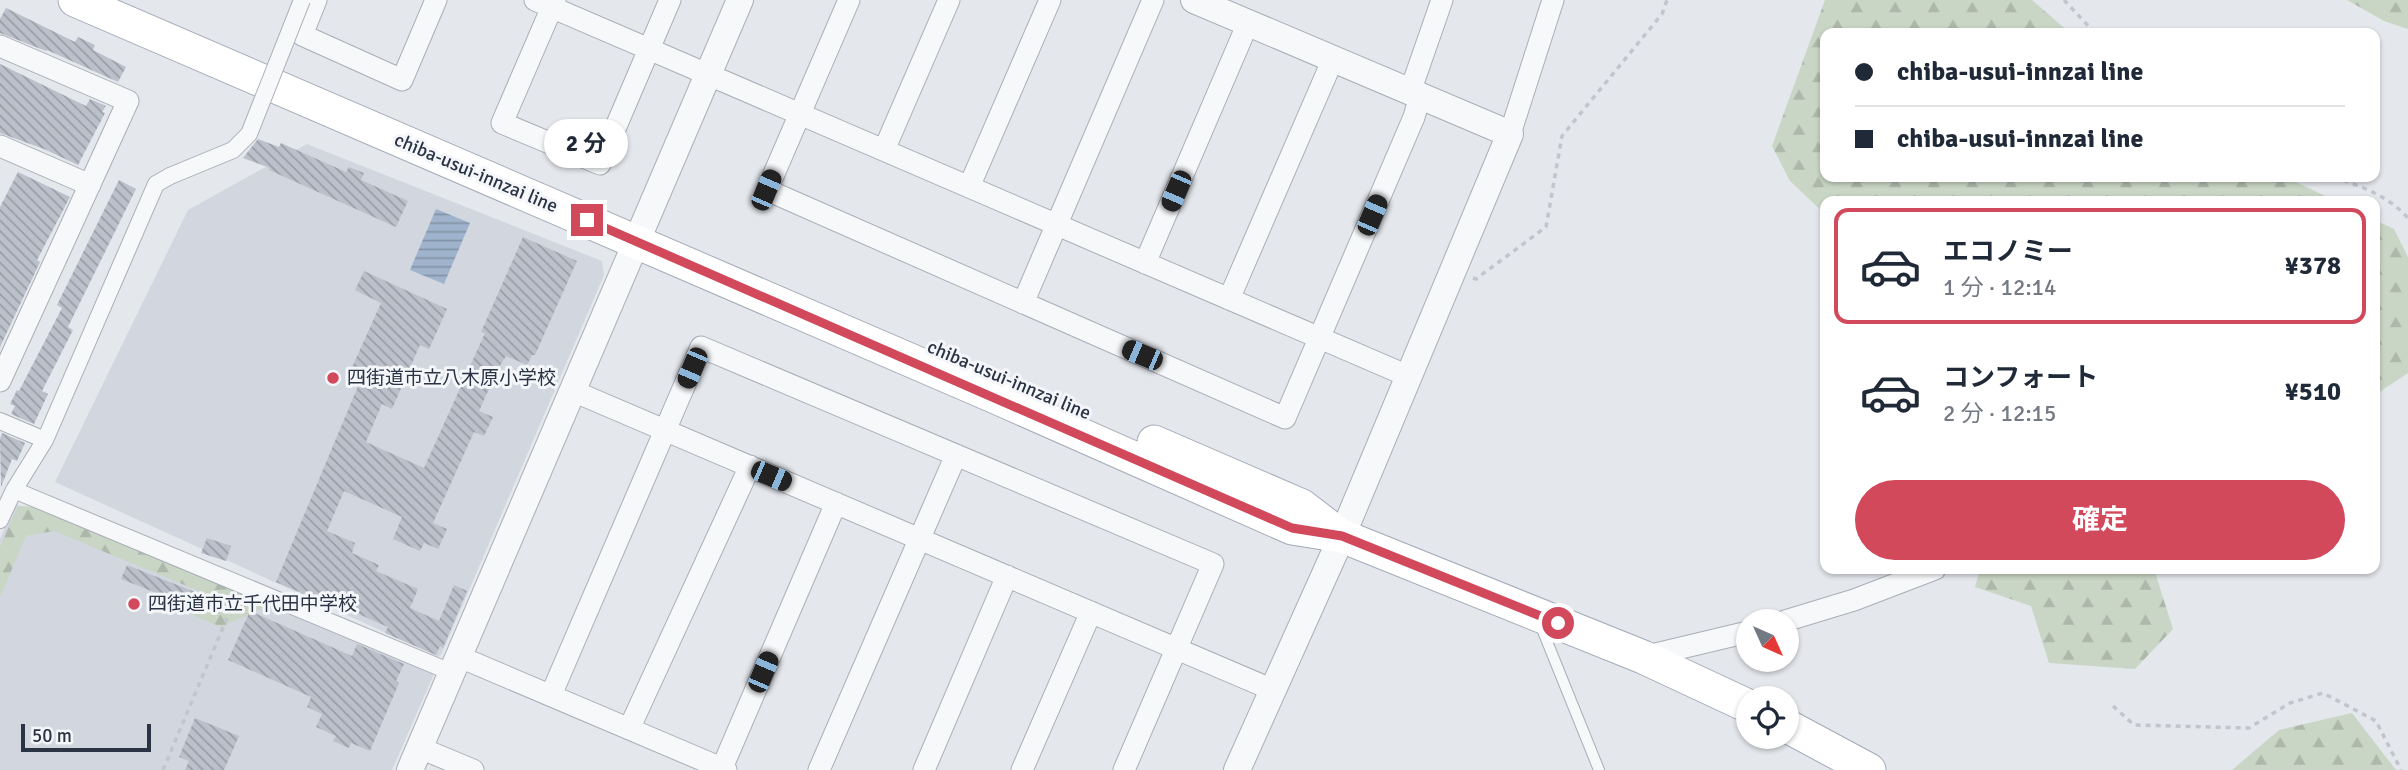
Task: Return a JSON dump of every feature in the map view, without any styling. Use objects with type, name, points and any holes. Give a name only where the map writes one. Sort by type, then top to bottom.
[{"type":"main road","name":"chiba-usui-innzai line","points":[[75,0],[1302,506],[1342,536],[1643,657],[1736,700]]},
{"type":"main road","name":"chiba-usui-innzai line","points":[[131,0],[641,232]]},
{"type":"main road","points":[[1799,732],[1869,770]]},
{"type":"street","points":[[0,520],[14,490],[45,440],[156,184],[233,150],[249,134],[302,0]]},
{"type":"street","points":[[316,0],[302,35],[402,80],[436,0]]},
{"type":"street","points":[[670,0],[649,49],[600,164],[502,123],[547,3],[649,49],[708,75],[1408,376]]},
{"type":"street","points":[[473,770],[415,759],[740,0]]},
{"type":"street","points":[[849,0],[766,190],[1285,418],[1414,117],[1415,94],[1441,0]]},
{"type":"street","points":[[884,150],[949,0]]},
{"type":"street","points":[[969,187],[1050,0]]},
{"type":"street","points":[[1023,303],[1153,0]]},
{"type":"street","points":[[1194,0],[1510,134]]},
{"type":"street","points":[[1237,770],[1342,536],[1510,134],[1553,0]]},
{"type":"street","points":[[1145,263],[1248,23]]},
{"type":"street","points":[[0,46],[128,102],[0,381]]},
{"type":"street","points":[[1229,299],[1333,59]]},
{"type":"street","points":[[3,153],[90,186]]},
{"type":"street","points":[[551,695],[701,347],[1213,564],[1124,770]]},
{"type":"street","points":[[573,391],[1273,690]]},
{"type":"street","points":[[0,421],[45,440]]},
{"type":"street","points":[[819,770],[956,455]]},
{"type":"street","points":[[629,729],[750,466]]},
{"type":"street","points":[[14,490],[241,584],[457,665],[551,695],[724,769],[836,503]]},
{"type":"street","points":[[1799,617],[1876,592],[1921,574]]},
{"type":"street","points":[[924,770],[1007,576]]},
{"type":"street","points":[[1022,770],[1091,612]]},
{"type":"street","points":[[1643,657],[1736,635]]},
{"type":"lane","points":[[1536,615],[1599,770]]},
{"type":"path","points":[[1451,273],[1476,279],[1546,227],[1562,136],[1662,13],[1667,0]]},
{"type":"path","points":[[2064,0],[2090,28]]},
{"type":"path","points":[[2348,182],[2389,200],[2408,218]]},
{"type":"path","points":[[163,770],[241,584]]},
{"type":"path","points":[[2113,706],[2134,725],[2249,728],[2290,702],[2323,692],[2375,720],[2401,770]]},
{"type":"shaded area","name":"四街道市立八木原小学校","points":[[307,144],[602,261],[604,275],[439,657],[55,482],[188,210]]},
{"type":"shaded area","name":"四街道市立千代田中学校","points":[[15,504],[430,668],[433,676],[392,770],[0,770],[0,539]]},
{"type":"green space","points":[[1825,0],[2032,0],[2064,28],[1820,28],[1820,182],[2296,182],[2325,196],[1820,196],[1820,209],[1790,181],[1772,146]]},
{"type":"green space","points":[[2347,0],[2408,0],[2408,29],[2384,21]]},
{"type":"green space","points":[[2380,222],[2394,229],[2408,257],[2408,373],[2380,392]]},
{"type":"green space","points":[[18,506],[39,507],[265,601],[261,609],[221,627],[194,616],[199,591],[54,531],[26,536],[0,597],[0,547]]},
{"type":"green space","points":[[1979,574],[2156,574],[2173,629],[2135,669],[2049,663],[2031,606],[1975,587]]},
{"type":"green space","points":[[2352,713],[2396,770],[2232,770],[2279,730]]},
{"type":"water","points":[[436,209],[470,223],[444,284],[410,270]]},
{"type":"building","points":[[6,8],[75,42],[78,37],[95,45],[93,50],[126,67],[118,82],[47,50],[0,33],[0,19]]},
{"type":"building","points":[[0,64],[86,106],[90,99],[106,106],[78,165],[0,133]]},
{"type":"building","points":[[258,139],[279,147],[281,143],[346,172],[349,167],[364,173],[361,180],[408,201],[396,227],[243,158]]},
{"type":"building","points":[[18,172],[70,197],[37,260],[40,262],[0,347],[0,207]]},
{"type":"building","points":[[119,180],[136,189],[68,327],[73,330],[42,391],[48,394],[34,424],[11,414],[15,406],[10,404],[62,308],[57,305]]},
{"type":"building","points":[[523,237],[577,261],[535,355],[532,355],[527,365],[506,356],[498,369],[479,411],[493,417],[484,436],[474,432],[433,523],[447,529],[438,549],[424,543],[420,551],[393,539],[402,517],[344,491],[327,531],[355,543],[352,553],[379,565],[376,571],[418,589],[410,608],[439,621],[454,585],[467,591],[443,648],[440,646],[436,655],[385,633],[388,627],[306,591],[304,594],[276,582],[361,379],[349,374],[381,303],[355,290],[364,271],[447,309],[429,349],[420,345],[392,409],[382,404],[366,442],[424,468],[485,333],[481,332]]},
{"type":"building","points":[[2,433],[25,443],[17,461],[12,459],[1,487],[0,439]]},
{"type":"building","points":[[207,538],[231,546],[226,561],[201,553]]},
{"type":"building","points":[[127,565],[195,592],[189,606],[121,579]]},
{"type":"building","points":[[250,611],[352,656],[357,644],[404,664],[396,681],[399,683],[370,751],[351,743],[349,748],[333,741],[336,736],[316,727],[322,714],[307,707],[311,697],[228,660]]},
{"type":"building","points":[[195,718],[239,736],[224,770],[185,770],[189,761],[179,757]]},
{"type":"place","name":"四街道市立八木原小学校","points":[[333,378]]},
{"type":"place","name":"四街道市立千代田中学校","points":[[134,604]]},
{"type":"route","points":[[587,220],[1292,528],[1342,536],[1558,623]]}]
